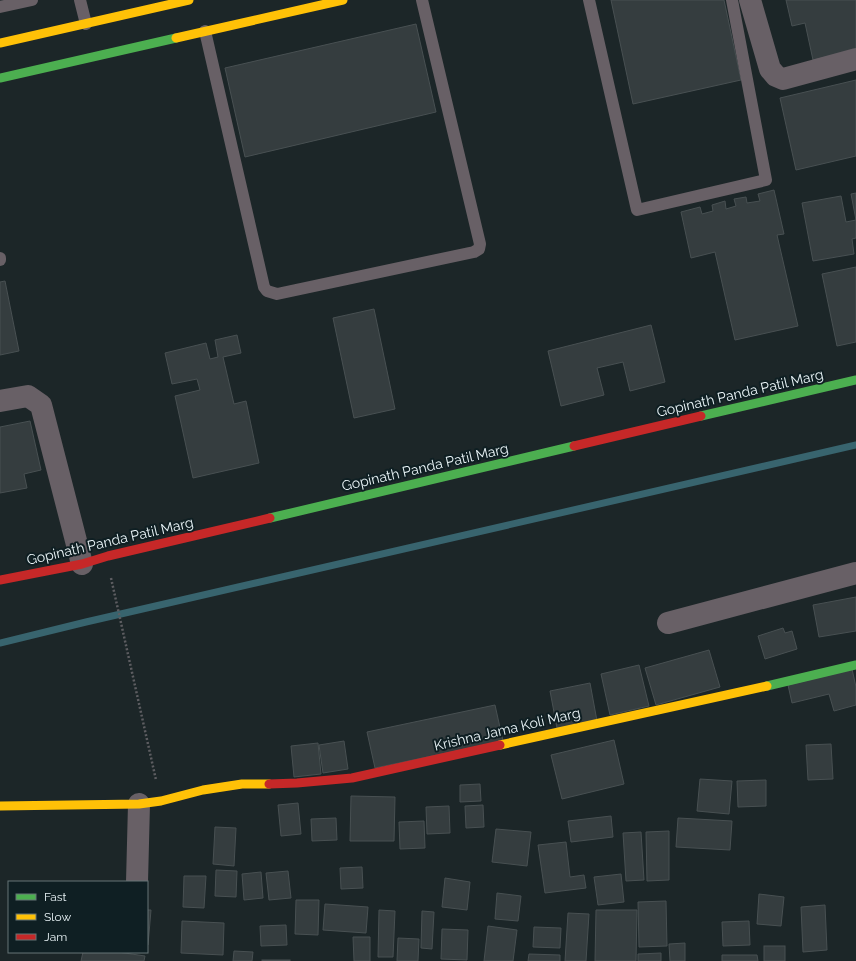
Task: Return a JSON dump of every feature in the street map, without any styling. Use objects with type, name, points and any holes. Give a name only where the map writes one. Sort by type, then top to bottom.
[{"type":"street","points":[[0,43],[189,0]]},
{"type":"street","points":[[0,78],[343,0]]},
{"type":"street","points":[[750,0],[770,69],[776,76],[783,79],[856,59]]},
{"type":"street","name":"Gopinath Panda Patil Marg","points":[[0,580],[82,564],[123,552],[856,380]]},
{"type":"street","points":[[0,401],[28,396],[41,405],[82,564]]},
{"type":"street","points":[[668,624],[856,573]]},
{"type":"street","name":"Krishna Jama Koli Marg","points":[[0,806],[139,804],[161,801],[203,790],[242,784],[297,783],[352,778],[856,665]]},
{"type":"street","points":[[137,881],[139,804]]},
{"type":"lane","points":[[0,7],[32,0]]},
{"type":"lane","points":[[80,0],[86,24]]},
{"type":"lane","points":[[205,31],[262,280],[267,291],[277,294],[474,252],[479,249],[480,244],[422,0]]},
{"type":"lane","points":[[589,0],[637,210],[766,180],[732,0]]},
{"type":"path","points":[[112,583],[161,801]]},
{"type":"building","points":[[611,0],[724,0],[741,80],[633,104]]},
{"type":"building","points":[[786,0],[856,0],[856,50],[813,60],[805,23],[792,26]]},
{"type":"building","points":[[416,24],[436,112],[245,157],[225,68]]},
{"type":"building","points":[[856,80],[856,156],[796,170],[780,98]]},
{"type":"building","points":[[774,190],[784,234],[777,235],[798,326],[735,340],[715,252],[691,258],[681,212],[700,207],[702,214],[713,211],[712,205],[725,201],[726,209],[736,206],[734,199],[746,197],[747,203],[760,201],[758,194]]},
{"type":"building","points":[[856,193],[856,220],[851,194]]},
{"type":"building","points":[[841,196],[846,222],[856,220],[856,238],[852,239],[854,254],[813,261],[802,203]]},
{"type":"building","points":[[856,267],[856,342],[837,346],[822,274]]},
{"type":"building","points":[[5,281],[19,351],[0,355],[0,282]]},
{"type":"building","points":[[374,309],[395,409],[354,418],[333,318]]},
{"type":"building","points":[[651,325],[665,382],[630,391],[623,362],[597,368],[604,395],[561,406],[548,351]]},
{"type":"building","points":[[237,335],[241,353],[223,357],[234,404],[246,401],[259,463],[193,478],[175,396],[200,390],[197,379],[172,384],[165,353],[206,343],[210,359],[218,357],[215,340]]},
{"type":"building","points":[[30,421],[41,470],[24,474],[27,488],[0,493],[0,427]]},
{"type":"building","points":[[856,597],[856,631],[819,637],[813,605]]},
{"type":"building","points":[[783,628],[785,633],[792,631],[797,649],[765,659],[758,636]]},
{"type":"building","points":[[709,650],[720,687],[656,705],[645,668]]},
{"type":"building","points":[[639,665],[649,706],[610,715],[601,674]]},
{"type":"building","points":[[852,669],[856,687],[856,705],[834,711],[829,694],[792,703],[788,685]]},
{"type":"building","points":[[590,683],[597,721],[557,728],[550,691]]},
{"type":"building","points":[[495,705],[503,741],[375,768],[367,732]]},
{"type":"building","points":[[614,740],[624,784],[562,799],[551,755]]},
{"type":"building","points":[[344,741],[348,769],[323,773],[319,745]]},
{"type":"building","points":[[318,743],[321,774],[294,777],[291,746]]},
{"type":"building","points":[[831,744],[833,779],[808,780],[806,745]]},
{"type":"building","points":[[700,779],[732,781],[729,814],[697,811]]},
{"type":"building","points":[[766,780],[766,806],[738,807],[737,781]]},
{"type":"building","points":[[480,784],[481,801],[460,802],[460,785]]},
{"type":"building","points":[[351,796],[395,797],[394,841],[350,841]]},
{"type":"building","points":[[298,803],[301,834],[281,836],[278,805]]},
{"type":"building","points":[[483,805],[484,827],[466,828],[465,806]]},
{"type":"building","points":[[449,806],[450,833],[427,834],[426,807]]},
{"type":"building","points":[[611,816],[613,837],[571,842],[568,821]]},
{"type":"building","points":[[336,818],[337,840],[312,841],[311,819]]},
{"type":"building","points":[[678,818],[732,821],[730,850],[676,847]]},
{"type":"building","points":[[424,821],[425,848],[400,849],[399,822]]},
{"type":"building","points":[[215,827],[236,828],[234,866],[213,864]]},
{"type":"building","points":[[496,829],[531,832],[527,866],[492,862]]},
{"type":"building","points":[[669,831],[669,880],[647,881],[646,832]]},
{"type":"building","points":[[641,832],[644,880],[626,881],[623,833]]},
{"type":"building","points":[[566,842],[570,877],[584,875],[586,888],[545,893],[538,845]]},
{"type":"building","points":[[362,867],[363,888],[341,889],[340,868]]},
{"type":"building","points":[[216,870],[237,871],[236,897],[215,896]]},
{"type":"building","points":[[288,871],[291,898],[269,900],[266,873]]},
{"type":"building","points":[[261,872],[263,898],[244,900],[242,874]]},
{"type":"building","points":[[621,874],[624,902],[598,905],[594,877]]},
{"type":"building","points":[[184,876],[206,876],[204,908],[183,907]]},
{"type":"building","points":[[445,878],[470,882],[467,910],[442,907]]},
{"type":"building","points":[[497,893],[521,896],[518,921],[495,919]]},
{"type":"building","points":[[759,894],[784,897],[781,926],[757,924]]},
{"type":"building","points":[[296,900],[319,900],[318,935],[295,934]]},
{"type":"building","points":[[666,901],[667,946],[639,947],[638,902]]},
{"type":"building","points":[[325,904],[368,907],[366,933],[323,930]]},
{"type":"building","points":[[825,905],[827,950],[803,952],[801,907]]},
{"type":"building","points":[[148,910],[151,910],[148,945]]},
{"type":"building","points":[[379,910],[395,911],[393,957],[378,957]]},
{"type":"building","points":[[596,910],[637,910],[636,961],[595,961]]},
{"type":"building","points":[[422,911],[434,912],[432,949],[421,948]]},
{"type":"building","points":[[568,913],[589,914],[586,961],[565,961]]},
{"type":"building","points":[[182,921],[224,923],[223,955],[181,953]]},
{"type":"building","points":[[749,921],[750,945],[723,946],[722,922]]},
{"type":"building","points":[[286,925],[287,945],[261,946],[260,926]]},
{"type":"building","points":[[488,926],[517,930],[513,961],[484,961]]},
{"type":"building","points":[[534,927],[561,928],[560,948],[533,947]]},
{"type":"building","points":[[442,929],[468,930],[467,960],[441,959]]},
{"type":"building","points":[[353,937],[370,937],[370,961],[354,961]]},
{"type":"building","points":[[398,938],[419,939],[418,961],[397,961]]},
{"type":"building","points":[[685,943],[685,961],[670,961],[669,944]]},
{"type":"building","points":[[764,946],[785,946],[785,961],[764,961]]},
{"type":"building","points":[[234,951],[253,952],[252,961],[233,961]]},
{"type":"building","points":[[83,953],[125,953],[145,956],[144,961],[81,961]]},
{"type":"building","points":[[661,953],[661,961],[638,961],[638,954]]},
{"type":"building","points":[[529,954],[560,955],[560,961],[528,961]]},
{"type":"building","points":[[722,955],[757,955],[758,961],[722,961]]},
{"type":"building","points":[[290,960],[290,961],[262,961]]},
{"type":"waterway","points":[[0,643],[856,445]]},
{"type":"traffic: fast","points":[[0,78],[176,38]]},
{"type":"traffic: fast","points":[[701,416],[856,380]]},
{"type":"traffic: fast","points":[[270,518],[574,446]]},
{"type":"traffic: fast","points":[[767,686],[856,665]]},
{"type":"traffic: slow","points":[[0,43],[189,0]]},
{"type":"traffic: slow","points":[[176,38],[343,0]]},
{"type":"traffic: slow","points":[[500,745],[767,686]]},
{"type":"traffic: slow","points":[[0,806],[139,804],[161,801],[203,790],[242,784],[269,784]]},
{"type":"traffic: jam","points":[[574,446],[701,416]]},
{"type":"traffic: jam","points":[[0,580],[82,564],[108,556],[270,518]]},
{"type":"traffic: jam","points":[[269,784],[352,778],[500,745]]}]
